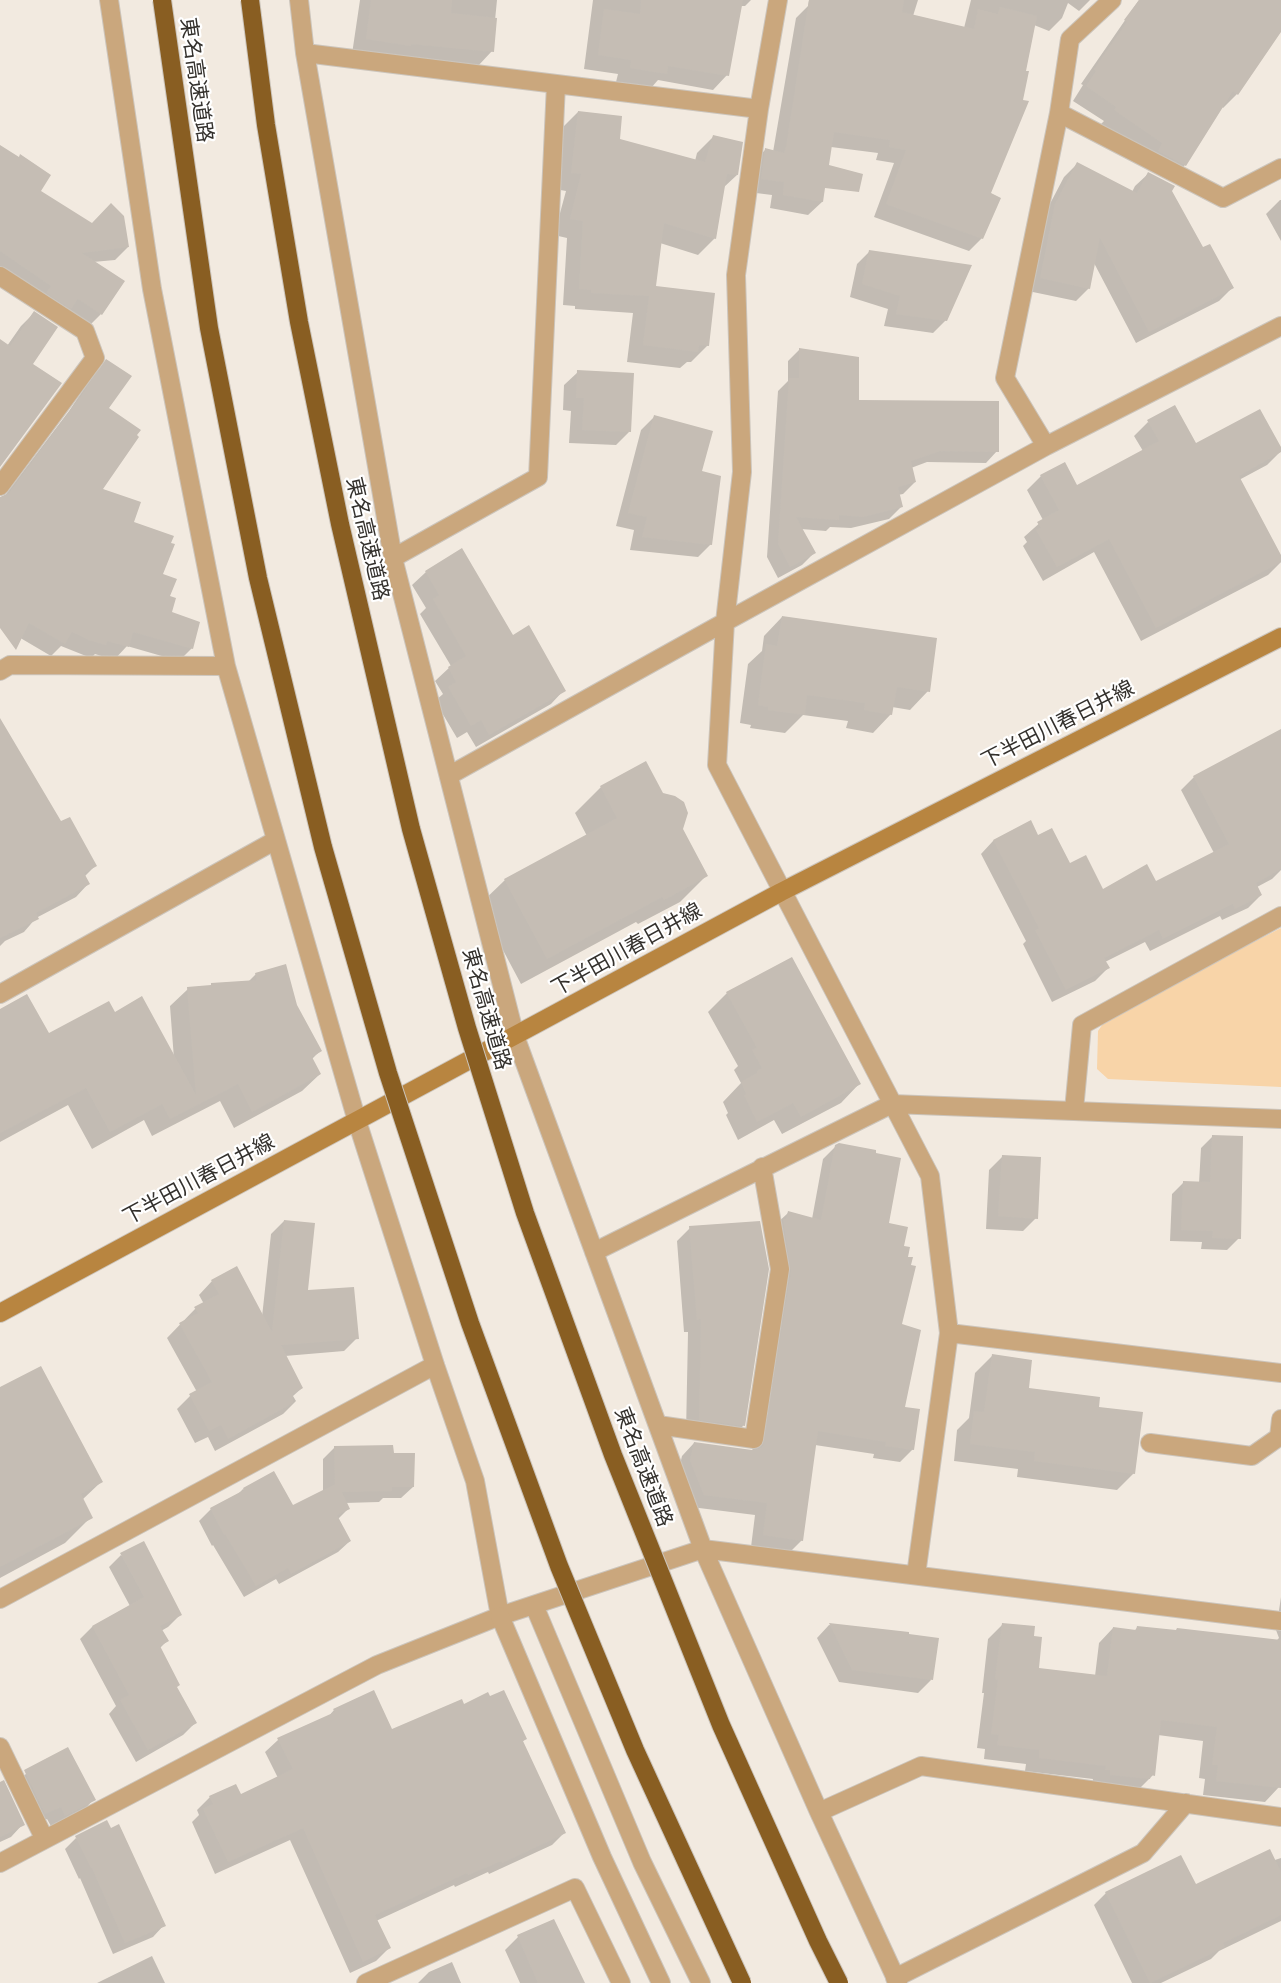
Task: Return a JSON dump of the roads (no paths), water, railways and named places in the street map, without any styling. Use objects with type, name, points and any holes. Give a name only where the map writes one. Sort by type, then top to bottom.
[{"type":"highway","name":"東名高速道路","points":[[162,0],[209,328],[258,578],[323,846],[388,1073],[470,1323],[559,1566],[635,1750],[742,1983]]},
{"type":"highway","name":"東名高速道路","points":[[250,0],[266,125],[299,322],[340,524],[411,830],[467,1028],[525,1213],[613,1455],[721,1725],[839,1983]]},
{"type":"main road","name":"下半田川春日井線","points":[[0,1313],[781,892],[1281,636]]},
{"type":"street","points":[[109,0],[152,289],[226,666],[357,1121],[435,1365],[475,1481],[500,1616],[602,1857],[661,1983]]},
{"type":"street","points":[[299,0],[305,53],[393,558],[515,1036],[703,1549],[896,1980],[1143,1853],[1186,1803]]},
{"type":"street","points":[[778,0],[759,109],[736,275],[742,472],[725,622],[717,765],[930,1176],[950,1333],[916,1575]]},
{"type":"street","points":[[1046,446],[1005,378],[1059,113],[1070,39],[1112,0]]},
{"type":"street","points":[[305,53],[759,109]]},
{"type":"street","points":[[393,558],[538,477],[556,84]]},
{"type":"street","points":[[1059,113],[1223,198],[1281,168]]},
{"type":"street","points":[[0,276],[85,331],[95,358],[0,486]]},
{"type":"street","points":[[450,775],[1046,446],[1281,326]]},
{"type":"street","points":[[0,671],[10,665],[226,666]]},
{"type":"street","points":[[0,994],[276,840]]},
{"type":"street","points":[[1074,1110],[1082,1025],[1281,916]]},
{"type":"street","points":[[594,1252],[892,1104],[1281,1119]]},
{"type":"street","points":[[658,1425],[754,1439],[780,1269],[762,1167]]},
{"type":"street","points":[[950,1333],[1281,1373]]},
{"type":"street","points":[[0,1599],[435,1365]]},
{"type":"street","points":[[1150,1443],[1252,1456],[1279,1437],[1281,1419]]},
{"type":"street","points":[[0,1863],[377,1665],[500,1616],[703,1549],[1281,1621]]},
{"type":"street","points":[[534,1605],[642,1862],[701,1983]]},
{"type":"street","points":[[0,1747],[44,1838]]},
{"type":"street","points":[[819,1812],[921,1766],[1281,1817]]},
{"type":"street","points":[[366,1983],[575,1888],[621,1983]]}]
